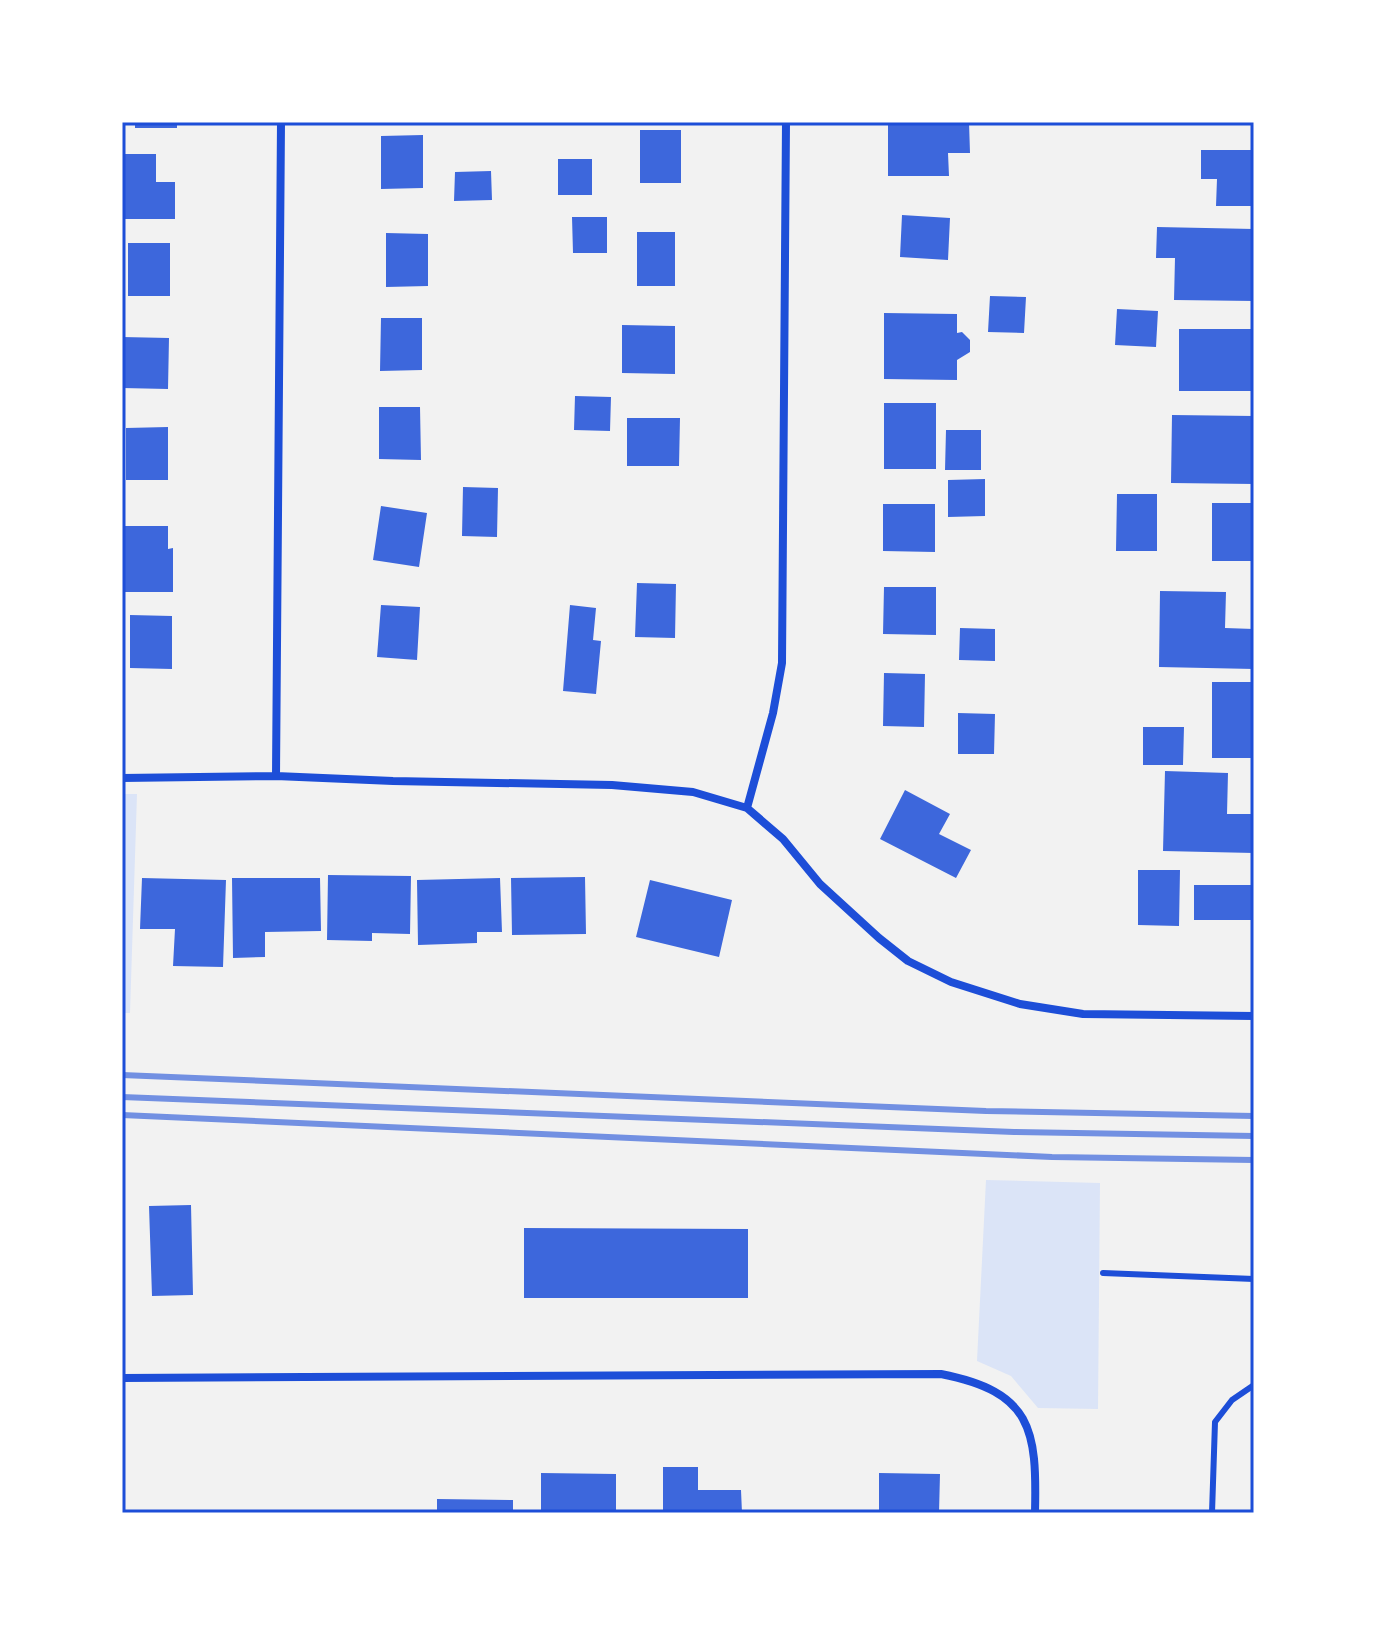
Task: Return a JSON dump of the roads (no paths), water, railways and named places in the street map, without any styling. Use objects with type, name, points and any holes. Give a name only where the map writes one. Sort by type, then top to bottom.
[{"type":"street","points":[[276,776],[281,122]]},
{"type":"street","points":[[747,808],[773,713],[782,663],[786,122]]},
{"type":"street","points":[[122,778],[276,776],[612,785],[693,792],[747,808],[783,839],[820,884],[879,938],[908,961],[951,982],[1020,1004],[1083,1014],[1254,1016]]},
{"type":"street","points":[[122,1378],[941,1374],[968,1380],[1003,1396],[1019,1411],[1029,1429],[1036,1470],[1035,1513]]},
{"type":"lane","points":[[1103,1273],[1254,1279]]},
{"type":"lane","points":[[1212,1513],[1215,1422],[1232,1400],[1254,1385]]},
{"type":"railway","points":[[122,1075],[986,1111],[1254,1116]]},
{"type":"railway","points":[[122,1097],[1014,1132],[1254,1136]]},
{"type":"railway","points":[[122,1115],[1052,1157],[1254,1160]]}]
